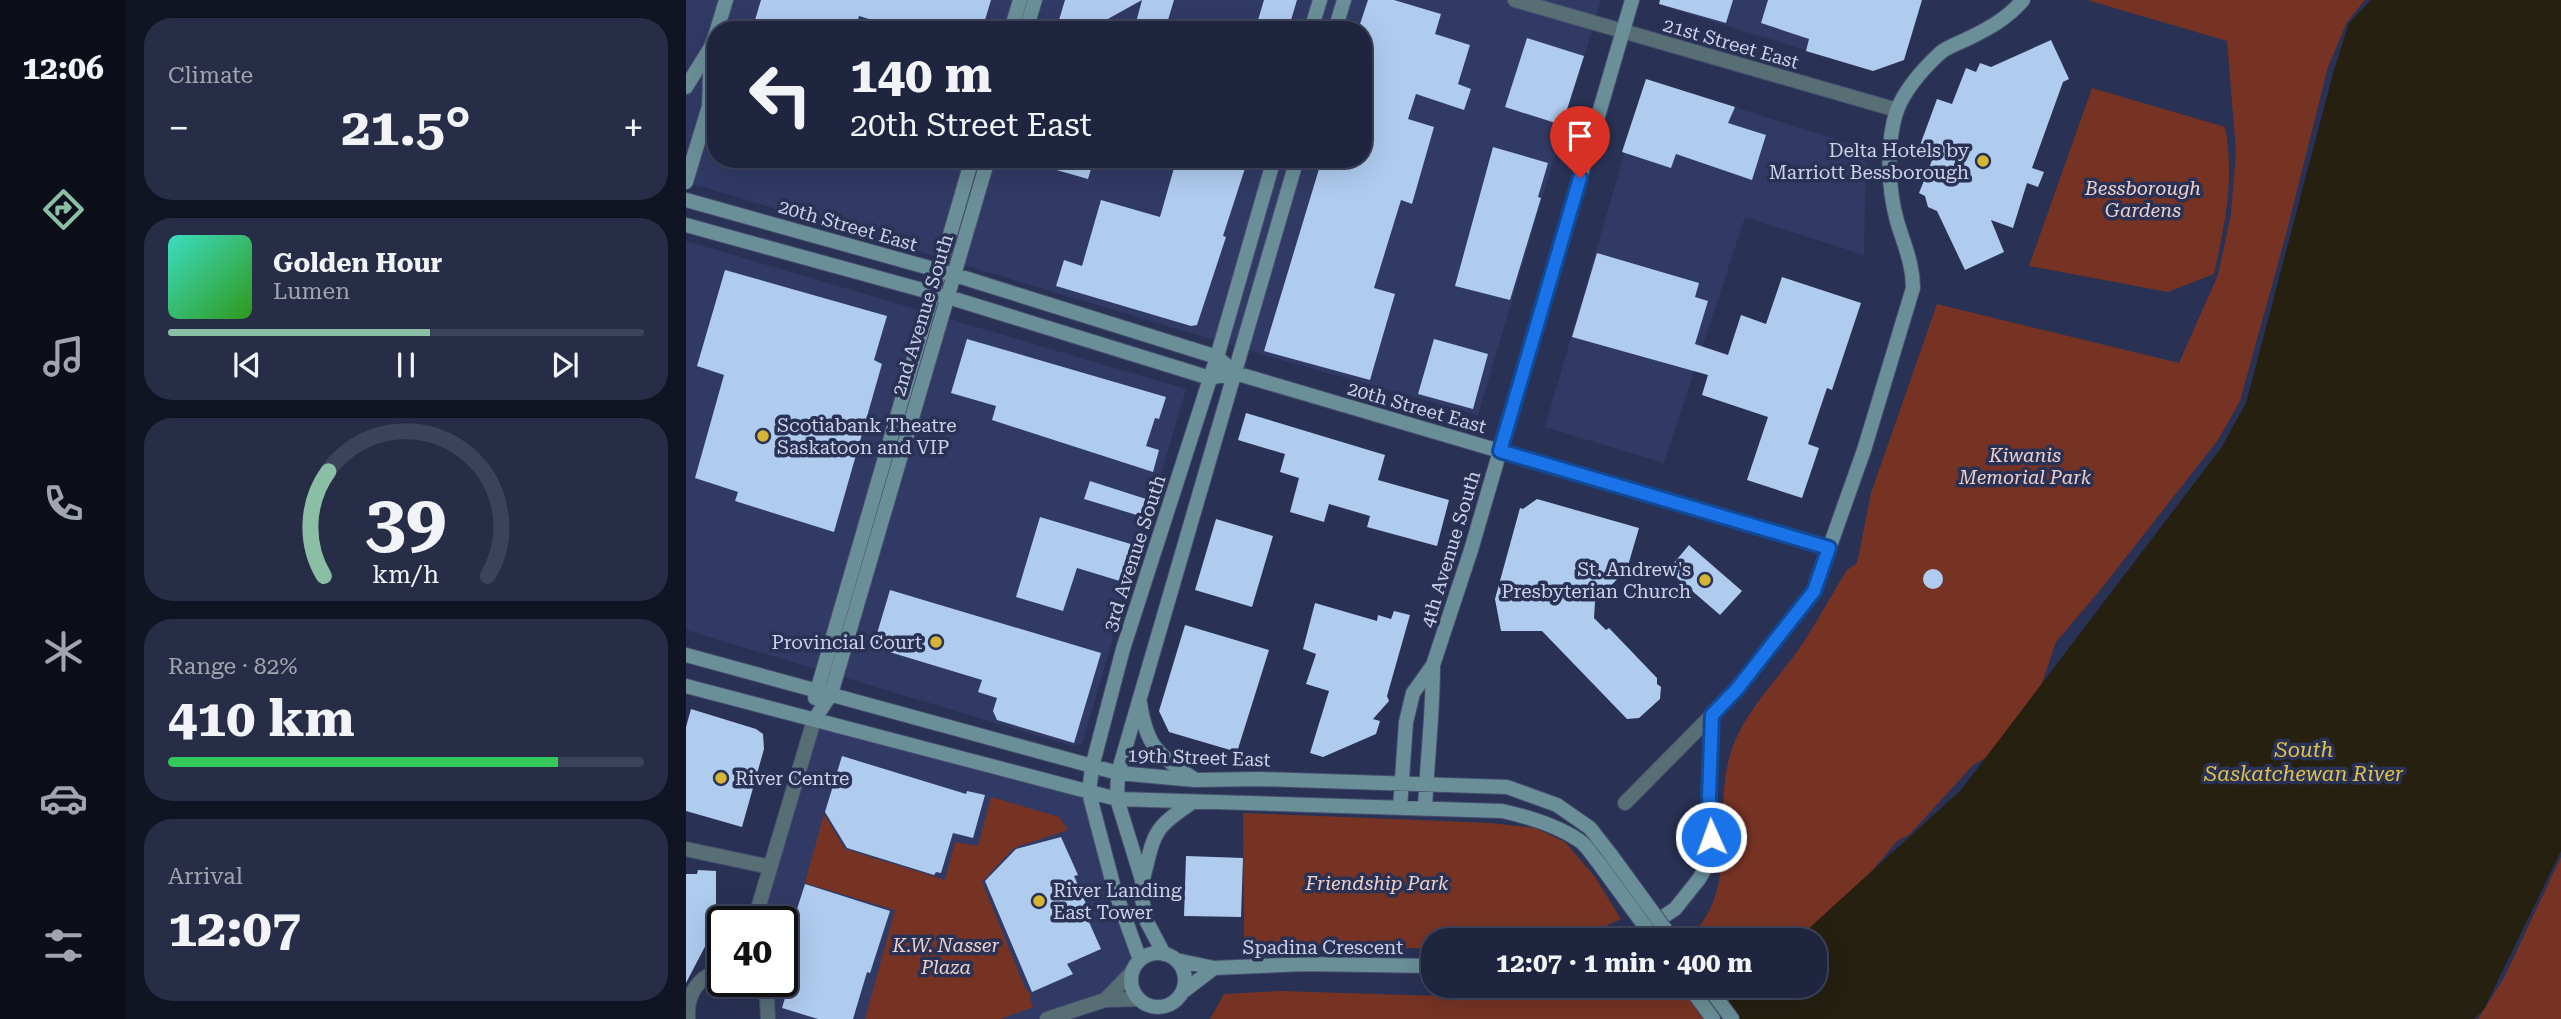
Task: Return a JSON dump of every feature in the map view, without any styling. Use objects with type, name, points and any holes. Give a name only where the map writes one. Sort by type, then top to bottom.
[{"type":"main road","points":[[720,21],[726,0]]},
{"type":"main road","points":[[1014,21],[1020,0]]},
{"type":"main road","points":[[1029,21],[1035,0]]},
{"type":"main road","points":[[1314,21],[1320,0]]},
{"type":"main road","points":[[1338,21],[1344,0]]},
{"type":"main road","name":"4th Avenue South","points":[[1400,808],[1406,722],[1413,693],[1433,666],[1468,561],[1632,0]]},
{"type":"main road","points":[[1646,928],[1675,909],[1706,867],[1711,837],[1709,796],[1712,715],[1737,689],[1814,591],[1864,450],[1913,288],[1913,271],[1897,222],[1889,182],[1897,110],[1913,84],[1939,54],[2013,12],[2023,0]]},
{"type":"main road","points":[[686,87],[707,51]]},
{"type":"main road","points":[[686,182],[707,113]]},
{"type":"main road","name":"2nd Avenue South","points":[[814,720],[816,691],[969,168]]},
{"type":"main road","name":"2nd Avenue South","points":[[814,720],[831,694],[985,168]]},
{"type":"main road","name":"3rd Avenue South","points":[[1136,966],[1090,793],[1092,767],[1123,649],[1217,357],[1271,168]]},
{"type":"main road","points":[[1142,880],[1117,799],[1118,773],[1294,168]]},
{"type":"main road","name":"20th Street East","points":[[686,200],[955,275],[1217,357],[1235,373],[1829,548]]},
{"type":"main road","points":[[686,225],[932,292],[1210,379]]},
{"type":"main road","name":"20th Street East","points":[[1210,379],[1235,373]]},
{"type":"main road","name":"19th Street East","points":[[686,655],[1118,773],[1195,780],[1260,779],[1507,787],[1556,805],[1590,828],[1604,858]]},
{"type":"main road","name":"4th Avenue South","points":[[1425,809],[1433,666]]},
{"type":"main road","points":[[686,686],[1117,799],[1502,811],[1527,816],[1570,836],[1604,858],[1664,928]]},
{"type":"main road","points":[[1139,697],[1144,730],[1152,744],[1167,761],[1195,780]]},
{"type":"main road","points":[[1175,1019],[1185,974],[1147,922],[1142,899],[1142,880],[1156,833],[1162,824],[1193,802]]},
{"type":"main road","points":[[1604,858],[1648,928]]},
{"type":"main road","points":[[1162,1019],[1132,987],[1136,966],[1153,953],[1170,957]]},
{"type":"main road","name":"Spadina Crescent","points":[[1170,957],[1214,968],[1305,964],[1421,967]]},
{"type":"main road","points":[[1145,1003],[1166,1006],[1214,968]]},
{"type":"main road","points":[[1698,998],[1713,1019]]},
{"type":"main road","points":[[1717,998],[1732,1019]]},
{"type":"street","name":"21st Street East","points":[[1515,0],[1897,110]]},
{"type":"street","points":[[1625,803],[1712,715]]},
{"type":"street","name":"2nd Avenue South","points":[[759,906],[814,720]]},
{"type":"street","points":[[686,849],[770,867]]},
{"type":"street","points":[[1105,1000],[1136,966]]},
{"type":"street","points":[[688,1019],[688,1001],[694,988],[707,977]]},
{"type":"street","points":[[766,997],[769,1018]]},
{"type":"street","points":[[1047,1019],[1105,1000],[1145,1003]]},
{"type":"shaded area","points":[[686,0],[1601,0],[1478,415],[1271,357],[686,182]]},
{"type":"shaded area","points":[[1668,0],[1922,0],[1904,60],[1873,71],[1666,7]]},
{"type":"shaded area","points":[[1646,79],[1866,149],[1864,255],[1745,217],[1664,463],[1545,427]]},
{"type":"shaded area","points":[[686,241],[1186,389],[1082,744],[1072,746],[686,630]]},
{"type":"shaded area","points":[[814,720],[1089,793],[1140,960],[1133,970],[1132,989],[1047,1019],[771,1019],[763,997],[798,997],[798,906],[759,906]]},
{"type":"green space","name":"Kiwanis Memorial Park","points":[[2087,0],[2365,0],[2347,22],[2328,67],[2240,401],[2218,440],[2056,642],[2039,692],[1987,757],[1973,765],[1910,834],[1897,841],[1842,906],[1816,928],[1697,928],[1714,901],[1720,878],[1725,782],[1735,742],[1751,712],[1803,643],[1847,570],[1856,564],[1871,493],[1937,304],[2179,363],[2218,275],[2231,214],[2236,151],[2227,41]]},
{"type":"green space","name":"Bessborough Gardens","points":[[2092,88],[2225,127],[2229,183],[2214,274],[2168,292],[2029,266]]},
{"type":"green space","name":"K.W. Nasser Plaza","points":[[991,797],[1059,817],[1068,830],[1014,848],[982,882],[1025,988],[1031,995],[1033,1007],[1000,1019],[865,1019],[895,910],[805,883],[824,814],[845,849],[945,880],[955,842],[978,846]]},
{"type":"green space","name":"Friendship Park","points":[[1243,813],[1490,823],[1535,828],[1565,842],[1595,877],[1621,919],[1601,928],[1421,928],[1421,949],[1244,942]]},
{"type":"green space","points":[[2561,857],[2561,1019],[2478,1019],[2504,978]]},
{"type":"green space","points":[[1281,991],[1421,995],[1421,998],[1735,998],[1710,1019],[1210,1019],[1224,994]]},
{"type":"water","name":"South Saskatchewan River","points":[[2371,0],[2561,0],[2561,851],[2484,1009],[2474,1019],[1709,1019],[1732,998],[1827,998],[1827,928],[1809,928],[1961,790],[2221,448],[2246,403],[2334,70],[2349,23]]},
{"type":"building","points":[[761,0],[991,0],[985,21],[876,21],[859,16],[858,21],[755,21]]},
{"type":"building","points":[[1065,0],[1142,0],[1104,21],[1059,21]]},
{"type":"building","points":[[1142,0],[1174,0],[1168,21],[1136,21]]},
{"type":"building","points":[[1264,0],[1297,0],[1291,21],[1258,21]]},
{"type":"building","points":[[1368,0],[1394,0],[1441,14],[1435,34],[1470,45],[1458,84],[1471,89],[1464,110],[1416,94],[1408,119],[1434,127],[1412,204],[1401,200],[1374,288],[1395,294],[1370,380],[1264,351],[1319,168],[1372,168],[1372,21],[1361,21]]},
{"type":"building","points":[[1660,0],[1733,0],[1726,23],[1659,4]]},
{"type":"building","points":[[1768,0],[1922,0],[1904,60],[1873,71],[1806,51],[1809,39],[1761,23]]},
{"type":"building","points":[[1527,38],[1584,56],[1562,125],[1505,107]]},
{"type":"building","name":"Delta Hotels by Marriott Bessborough","points":[[2051,40],[2069,79],[2063,82],[2032,168],[2044,172],[2038,187],[2027,183],[2013,228],[1991,220],[2004,252],[1965,270],[1937,211],[1928,207],[1925,196],[1919,193],[1935,153],[1919,148],[1937,99],[1952,104],[1966,68],[1976,72],[1980,63],[1991,67]]},
{"type":"building","points":[[1646,79],[1735,107],[1728,123],[1766,135],[1752,180],[1676,154],[1671,168],[1622,152]]},
{"type":"building","points":[[1493,147],[1548,163],[1538,197],[1541,198],[1510,300],[1455,286]]},
{"type":"building","points":[[1050,168],[1091,168],[1088,179]]},
{"type":"building","points":[[1174,168],[1245,168],[1197,325],[1191,326],[1056,286],[1064,260],[1082,266],[1101,200],[1160,217]]},
{"type":"building","points":[[1597,253],[1699,283],[1695,297],[1708,301],[1695,344],[1728,355],[1741,315],[1766,324],[1782,277],[1861,303],[1832,390],[1827,388],[1808,444],[1819,448],[1802,498],[1747,480],[1768,417],[1702,395],[1708,375],[1572,337]]},
{"type":"building","name":"Scotiabank Theatre Saskatoon and VIP","points":[[725,270],[887,316],[874,360],[882,364],[834,532],[735,501],[738,492],[695,478],[724,375],[697,366]]},
{"type":"building","points":[[967,339],[1166,397],[1159,419],[1155,418],[1146,446],[1159,450],[1153,472],[992,420],[996,406],[951,393]]},
{"type":"building","points":[[1434,339],[1488,354],[1473,409],[1418,394]]},
{"type":"building","points":[[1246,413],[1385,455],[1378,480],[1449,500],[1437,546],[1367,527],[1370,516],[1329,504],[1324,522],[1290,512],[1299,478],[1280,472],[1285,454],[1238,440]]},
{"type":"building","points":[[1090,481],[1146,499],[1140,516],[1084,499]]},
{"type":"building","points":[[1537,499],[1639,528],[1627,569],[1595,602],[1594,618],[1606,630],[1609,628],[1657,678],[1657,684],[1661,687],[1660,699],[1639,718],[1627,719],[1542,631],[1501,631],[1495,599],[1520,508],[1523,509]]},
{"type":"building","points":[[1040,517],[1134,545],[1123,582],[1077,568],[1063,611],[1016,597]]},
{"type":"building","points":[[1216,519],[1273,536],[1252,607],[1195,590]]},
{"type":"building","name":"St. Andrew's Presbyterian Church","points":[[1689,545],[1742,591],[1720,615],[1668,570]]},
{"type":"building","points":[[1933,569],[1940,572],[1943,579],[1940,586],[1933,589],[1926,586],[1923,579],[1926,572]]},
{"type":"building","points":[[890,590],[1101,653],[1074,743],[997,720],[993,711],[997,698],[978,692],[982,680],[873,647]]},
{"type":"building","points":[[1315,603],[1377,621],[1378,615],[1391,619],[1394,611],[1410,615],[1387,696],[1389,701],[1373,719],[1380,721],[1376,734],[1323,757],[1310,753],[1329,691],[1306,684],[1316,654],[1303,649]]},
{"type":"building","points":[[1185,625],[1269,650],[1237,752],[1169,732],[1159,711]]},
{"type":"building","name":"River Centre","points":[[691,709],[756,729],[763,734],[764,749],[742,827],[686,811],[686,727]]},
{"type":"building","points":[[842,756],[966,794],[967,791],[985,795],[973,838],[953,833],[941,873],[936,872],[934,875],[847,848],[825,812]]},
{"type":"building","name":"River Landing East Tower","points":[[1061,837],[1078,875],[1074,876],[1093,920],[1089,922],[1101,949],[1067,964],[1073,974],[1032,992],[985,881],[1016,849]]},
{"type":"building","points":[[1186,856],[1243,858],[1241,917],[1184,916]]},
{"type":"building","points":[[698,870],[716,871],[716,904],[707,906],[707,943],[686,983],[686,874],[697,874]]},
{"type":"building","points":[[805,884],[890,911],[853,1019],[818,1019],[782,1008],[785,997],[798,997],[798,906]]},
{"type":"place","name":"Delta Hotels by Marriott Bessborough","points":[[1983,161]]},
{"type":"place","name":"Scotiabank Theatre Saskatoon and VIP","points":[[763,436]]},
{"type":"place","name":"St. Andrew's Presbyterian Church","points":[[1705,580]]},
{"type":"place","name":"Provincial Court","points":[[936,642]]},
{"type":"place","name":"River Centre","points":[[721,778]]},
{"type":"place","name":"River Landing East Tower","points":[[1039,901]]},
{"type":"route","points":[[1580,178],[1500,451],[1829,548],[1814,591],[1737,689],[1712,715],[1709,796],[1711,837]]}]
